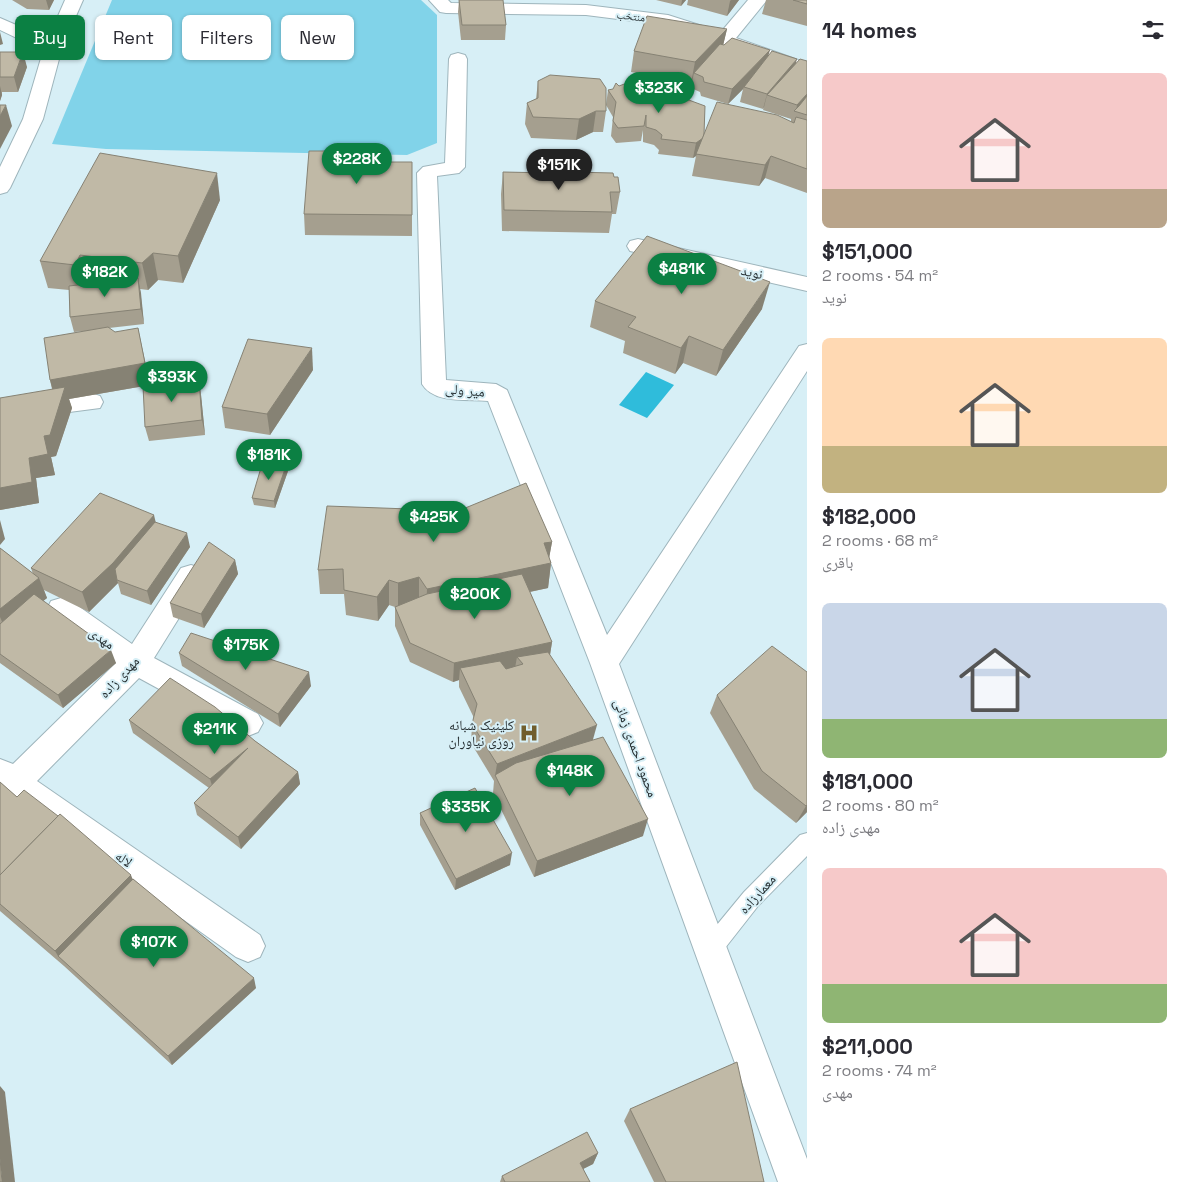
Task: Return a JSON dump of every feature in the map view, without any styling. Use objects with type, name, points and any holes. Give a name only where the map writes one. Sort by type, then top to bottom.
[{"type":"street","points":[[67,15],[74,0]]},
{"type":"street","points":[[726,39],[758,0]]},
{"type":"street","name":"منتخب","points":[[442,4],[586,10],[668,20],[807,69]]},
{"type":"street","points":[[0,23],[15,30]]},
{"type":"street","name":"میر ولی","points":[[458,59],[454,167],[450,170],[432,170],[427,173],[434,384],[441,389],[496,393],[498,396],[604,663]]},
{"type":"street","points":[[0,188],[33,119],[50,60]]},
{"type":"street","name":"نوید","points":[[638,246],[807,284]]},
{"type":"street","points":[[604,663],[807,352]]},
{"type":"street","points":[[0,412],[91,402]]},
{"type":"street","name":"مهدی زاده","points":[[8,777],[136,662],[204,556]]},
{"type":"street","name":"مهدی","points":[[61,608],[136,662],[248,723]]},
{"type":"street","name":"محمود احمدی زمانی","points":[[604,663],[797,1182]]},
{"type":"street","name":"لاله","points":[[8,777],[248,946]]},
{"type":"lane","name":"معمارزاده","points":[[710,950],[751,899],[807,842]]},
{"type":"shaded area","points":[[112,0],[421,0],[437,15],[437,143],[407,155],[106,149],[52,144],[95,41],[95,60],[172,60],[172,15],[106,15]]},
{"type":"shaded area","points":[[646,372],[674,385],[647,418],[619,405]]},
{"type":"building","points":[[459,0],[503,0],[506,25],[462,25]]},
{"type":"building","points":[[793,0],[807,0],[807,4]]},
{"type":"building","points":[[647,16],[727,29],[695,62],[634,51]]},
{"type":"building","points":[[732,38],[770,50],[732,89],[704,82],[703,77],[694,73],[720,44],[724,45]]},
{"type":"building","points":[[772,51],[797,59],[767,94],[744,87]]},
{"type":"building","points":[[0,52],[15,52],[15,60],[20,60],[14,77],[0,77]]},
{"type":"building","points":[[800,59],[807,61],[807,94],[797,105],[767,95]]},
{"type":"building","points":[[550,75],[600,79],[606,88],[606,111],[596,111],[579,119],[533,117],[527,103],[538,98],[538,81]]},
{"type":"building","points":[[616,83],[619,86],[627,83],[637,83],[642,86],[646,98],[643,101],[646,103],[658,97],[670,101],[673,98],[686,99],[705,106],[703,138],[696,143],[661,139],[662,135],[656,130],[646,127],[646,115],[644,126],[618,128],[613,121],[616,102],[608,90],[613,89]]},
{"type":"building","points":[[807,96],[807,115],[794,111],[799,106]]},
{"type":"building","points":[[717,102],[777,115],[794,123],[796,117],[807,120],[807,169],[771,156],[765,165],[696,154]]},
{"type":"building","points":[[0,105],[6,105],[0,116]]},
{"type":"building","points":[[309,151],[373,151],[372,162],[412,162],[412,215],[304,214]]},
{"type":"building","points":[[100,153],[217,173],[178,256],[153,253],[142,263],[80,255],[75,265],[40,261]]},
{"type":"building","points":[[552,165],[571,165],[571,172],[613,173],[614,177],[618,177],[620,192],[610,192],[612,212],[504,210],[503,172],[552,173]]},
{"type":"building","points":[[647,236],[770,282],[723,350],[689,336],[681,348],[628,327],[636,317],[595,301]]},
{"type":"building","points":[[138,278],[141,309],[70,317],[69,286]]},
{"type":"building","points":[[108,327],[115,332],[138,328],[145,363],[50,380],[44,338]]},
{"type":"building","points":[[248,339],[312,348],[267,414],[222,407]]},
{"type":"building","points":[[199,380],[202,420],[145,427],[143,386]]},
{"type":"building","points":[[65,387],[50,435],[44,436],[48,454],[29,458],[32,482],[0,488],[0,398]]},
{"type":"building","points":[[263,461],[287,463],[274,501],[252,498]]},
{"type":"building","points":[[526,483],[552,542],[544,543],[551,563],[427,589],[419,577],[398,583],[389,580],[377,597],[344,590],[343,569],[318,570],[327,506],[409,509],[410,519],[457,520],[458,511]]},
{"type":"building","points":[[100,493],[154,515],[113,563],[82,592],[31,568]]},
{"type":"building","points":[[155,522],[187,533],[147,591],[117,580],[115,569]]},
{"type":"building","points":[[209,542],[235,560],[201,614],[170,603]]},
{"type":"building","points":[[0,548],[39,578],[0,609]]},
{"type":"building","points":[[522,574],[552,642],[454,663],[410,643],[395,607],[427,594]]},
{"type":"building","points":[[34,594],[111,650],[58,695],[0,654],[0,624]]},
{"type":"building","points":[[191,633],[309,672],[278,714],[179,653]]},
{"type":"building","points":[[772,646],[807,672],[806,806],[762,771],[717,695]]},
{"type":"building","name":"کلینیک شبانه روزی نیاوران","points":[[548,652],[597,725],[497,764],[472,724],[477,704],[460,668],[500,661],[506,669],[523,664],[517,657]]},
{"type":"building","points":[[170,678],[215,707],[255,741],[298,772],[238,837],[194,803],[248,748],[210,779],[129,720]]},
{"type":"building","points":[[603,737],[648,819],[537,861],[495,775],[516,763]]},
{"type":"building","points":[[0,782],[17,797],[24,790],[58,816],[0,875]]},
{"type":"building","points":[[475,788],[512,853],[456,879],[420,813]]},
{"type":"building","points":[[60,814],[131,875],[55,951],[0,904],[0,875]]},
{"type":"building","points":[[133,879],[254,978],[168,1056],[58,956]]},
{"type":"building","points":[[737,1062],[764,1182],[666,1182],[630,1109]]},
{"type":"building","points":[[587,1132],[598,1153],[580,1163],[590,1182],[505,1182],[502,1176]]},
{"type":"building","points":[[0,1158],[2,1182],[0,1182]]},
{"type":"place","name":"کلینیک شبانه روزی نیاوران","points":[[529,733]]}]
